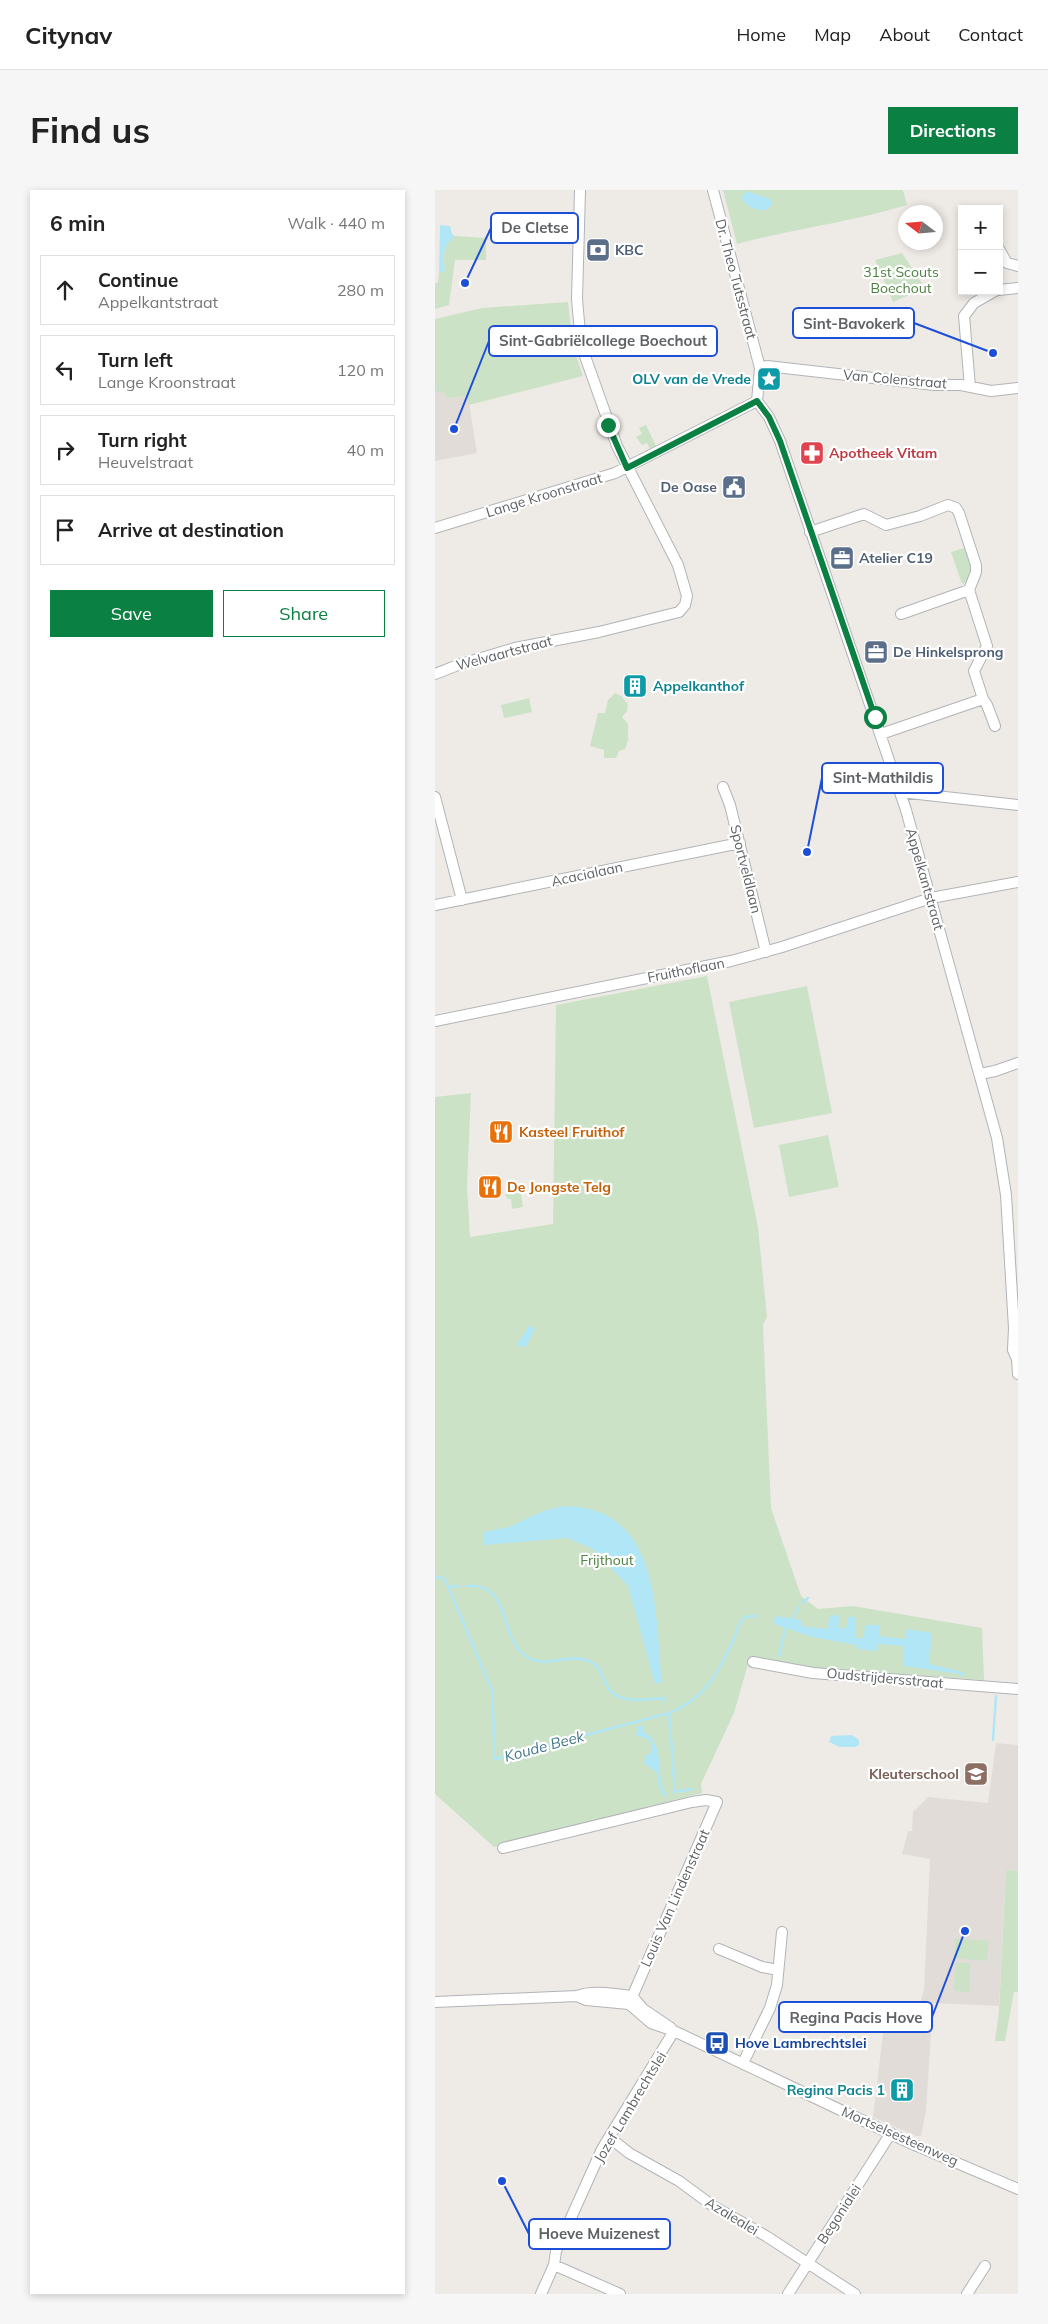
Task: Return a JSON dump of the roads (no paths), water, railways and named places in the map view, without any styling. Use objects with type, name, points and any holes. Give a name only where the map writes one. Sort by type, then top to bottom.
[{"type":"street","points":[[580,190],[577,299],[579,337],[608,425],[627,468]]},
{"type":"street","name":"Dr. Theo Tutsstraat","points":[[713,190],[760,368],[757,401]]},
{"type":"street","points":[[1000,250],[1007,263],[1018,266]]},
{"type":"street","points":[[1003,290],[1018,288]]},
{"type":"street","points":[[970,387],[964,316],[975,303],[988,295]]},
{"type":"street","name":"Van Colenstraat","points":[[760,368],[767,366],[970,387],[991,391],[1018,388]]},
{"type":"street","name":"Lange Kroonstraat","points":[[435,528],[627,468],[757,401]]},
{"type":"street","name":"Appelkantstraat","points":[[757,401],[769,417],[780,441],[881,734],[931,898],[980,1074],[997,1138],[1006,1195],[1014,1328],[1013,1350],[1017,1359],[1018,1374]]},
{"type":"street","name":"Welvaartstraat","points":[[435,674],[515,648],[679,612],[685,605],[686,589],[678,565],[627,468]]},
{"type":"street","points":[[810,532],[864,514],[886,525],[920,516],[943,506],[952,506],[959,513],[976,565],[976,572],[969,590],[987,646],[974,671],[983,699],[987,704],[995,726]]},
{"type":"street","points":[[901,614],[969,590]]},
{"type":"street","points":[[881,734],[983,699]]},
{"type":"street","name":"Sportveldlaan","points":[[723,787],[740,843],[766,952]]},
{"type":"street","points":[[900,792],[1018,805]]},
{"type":"street","points":[[435,797],[462,900]]},
{"type":"street","name":"Acacialaan","points":[[435,905],[740,843]]},
{"type":"street","name":"Fruithoflaan","points":[[435,1021],[766,952],[931,898],[1018,882]]},
{"type":"street","points":[[980,1074],[1018,1063]]},
{"type":"street","name":"Oudstrijdersstraat","points":[[753,1662],[813,1672],[1018,1689]]},
{"type":"street","name":"Louis Van Lindenstraat","points":[[503,1848],[692,1802],[706,1800],[717,1802],[631,2000]]},
{"type":"street","points":[[743,2063],[770,2008],[779,1970],[782,1932]]},
{"type":"street","points":[[719,1949],[762,1967],[779,1970]]},
{"type":"street","points":[[435,2002],[577,1996],[586,2000],[603,1997],[631,2000]]},
{"type":"street","name":"Mortselsesteenweg","points":[[631,2000],[641,2011],[663,2021],[674,2030],[891,2133],[1018,2189]]},
{"type":"street","name":"Jozef Lambrechtslei","points":[[541,2294],[554,2265],[556,2251],[602,2149],[674,2030]]},
{"type":"street","name":"Begonialei","points":[[788,2294],[891,2133]]},
{"type":"street","name":"Azalealei","points":[[609,2138],[713,2206],[766,2236],[855,2294]]},
{"type":"street","points":[[554,2265],[620,2294]]},
{"type":"street","points":[[967,2294],[985,2266]]},
{"type":"water","points":[[747,191],[770,199],[773,204],[766,210],[752,208],[741,197]]},
{"type":"water","points":[[440,225],[450,226],[452,234],[455,236],[447,244],[443,257],[445,271],[439,273]]},
{"type":"water","points":[[530,1325],[535,1329],[526,1347],[518,1346],[517,1344]]},
{"type":"water","points":[[564,1506],[596,1511],[619,1524],[636,1543],[647,1568],[653,1596],[662,1683],[655,1683],[628,1586],[593,1549],[567,1538],[484,1545],[483,1532],[509,1527],[543,1511]]},
{"type":"water","points":[[840,1615],[838,1627],[846,1629],[848,1617],[855,1617],[855,1638],[864,1638],[865,1625],[879,1625],[879,1636],[905,1639],[906,1629],[932,1633],[929,1664],[963,1672],[965,1675],[961,1677],[960,1674],[904,1666],[903,1646],[878,1644],[877,1651],[857,1649],[856,1645],[812,1637],[774,1624],[775,1616],[801,1620],[801,1626],[827,1629],[830,1616]]},
{"type":"water","points":[[642,1725],[644,1732],[650,1736],[656,1747],[661,1782],[667,1796],[664,1797],[659,1787],[657,1773],[644,1763],[646,1755],[650,1754],[652,1746],[649,1741],[636,1735],[638,1726]]},
{"type":"water","points":[[852,1735],[859,1740],[859,1745],[856,1747],[840,1747],[829,1742],[831,1736]]},
{"type":"waterway","name":"Koude Beek","points":[[435,1577],[443,1578],[446,1582],[492,1690],[495,1759],[669,1713]]},
{"type":"waterway","points":[[448,1587],[459,1586]]},
{"type":"waterway","points":[[466,1586],[480,1587],[490,1591],[497,1599],[514,1642],[520,1651],[528,1657],[544,1662],[569,1659],[586,1660],[598,1668],[609,1689],[614,1694],[635,1700],[664,1698],[665,1702]]},
{"type":"waterway","points":[[802,1603],[808,1598]]},
{"type":"waterway","points":[[791,1621],[799,1607]]},
{"type":"waterway","points":[[692,1789],[675,1792],[669,1713],[692,1700],[709,1684],[722,1663],[742,1620],[747,1616],[756,1616]]},
{"type":"waterway","points":[[779,1656],[786,1626]]},
{"type":"waterway","points":[[993,1740],[996,1696]]},
{"type":"place","name":"KBC","points":[[598,250]]},
{"type":"place","name":"De Cletse","points":[[465,283]]},
{"type":"place","name":"Sint-Bavokerk","points":[[993,353]]},
{"type":"place","name":"OLV van de Vrede","points":[[769,379]]},
{"type":"place","name":"Sint-Gabriëlcollege Boechout","points":[[454,429]]},
{"type":"place","name":"Apotheek Vitam","points":[[812,453]]},
{"type":"place","name":"De Oase","points":[[734,487]]},
{"type":"place","name":"Atelier C19","points":[[842,558]]},
{"type":"place","name":"De Hinkelsprong","points":[[876,652]]},
{"type":"place","name":"Appelkanthof","points":[[635,686]]},
{"type":"place","name":"Sint-Mathildis","points":[[807,852]]},
{"type":"place","name":"Kasteel Fruithof","points":[[501,1132]]},
{"type":"place","name":"De Jongste Telg","points":[[490,1187]]},
{"type":"place","name":"Kleuterschool","points":[[976,1774]]},
{"type":"place","name":"Regina Pacis Hove","points":[[965,1931]]},
{"type":"place","name":"Hove Lambrechtslei","points":[[717,2043]]},
{"type":"place","name":"Regina Pacis 1","points":[[902,2090]]},
{"type":"place","name":"Hoeve Muizenest","points":[[502,2181]]},
{"type":"park label","name":"31st Scouts Boechout","points":[[901,280]]},
{"type":"park label","name":"Frijthout","points":[[607,1560]]}]
